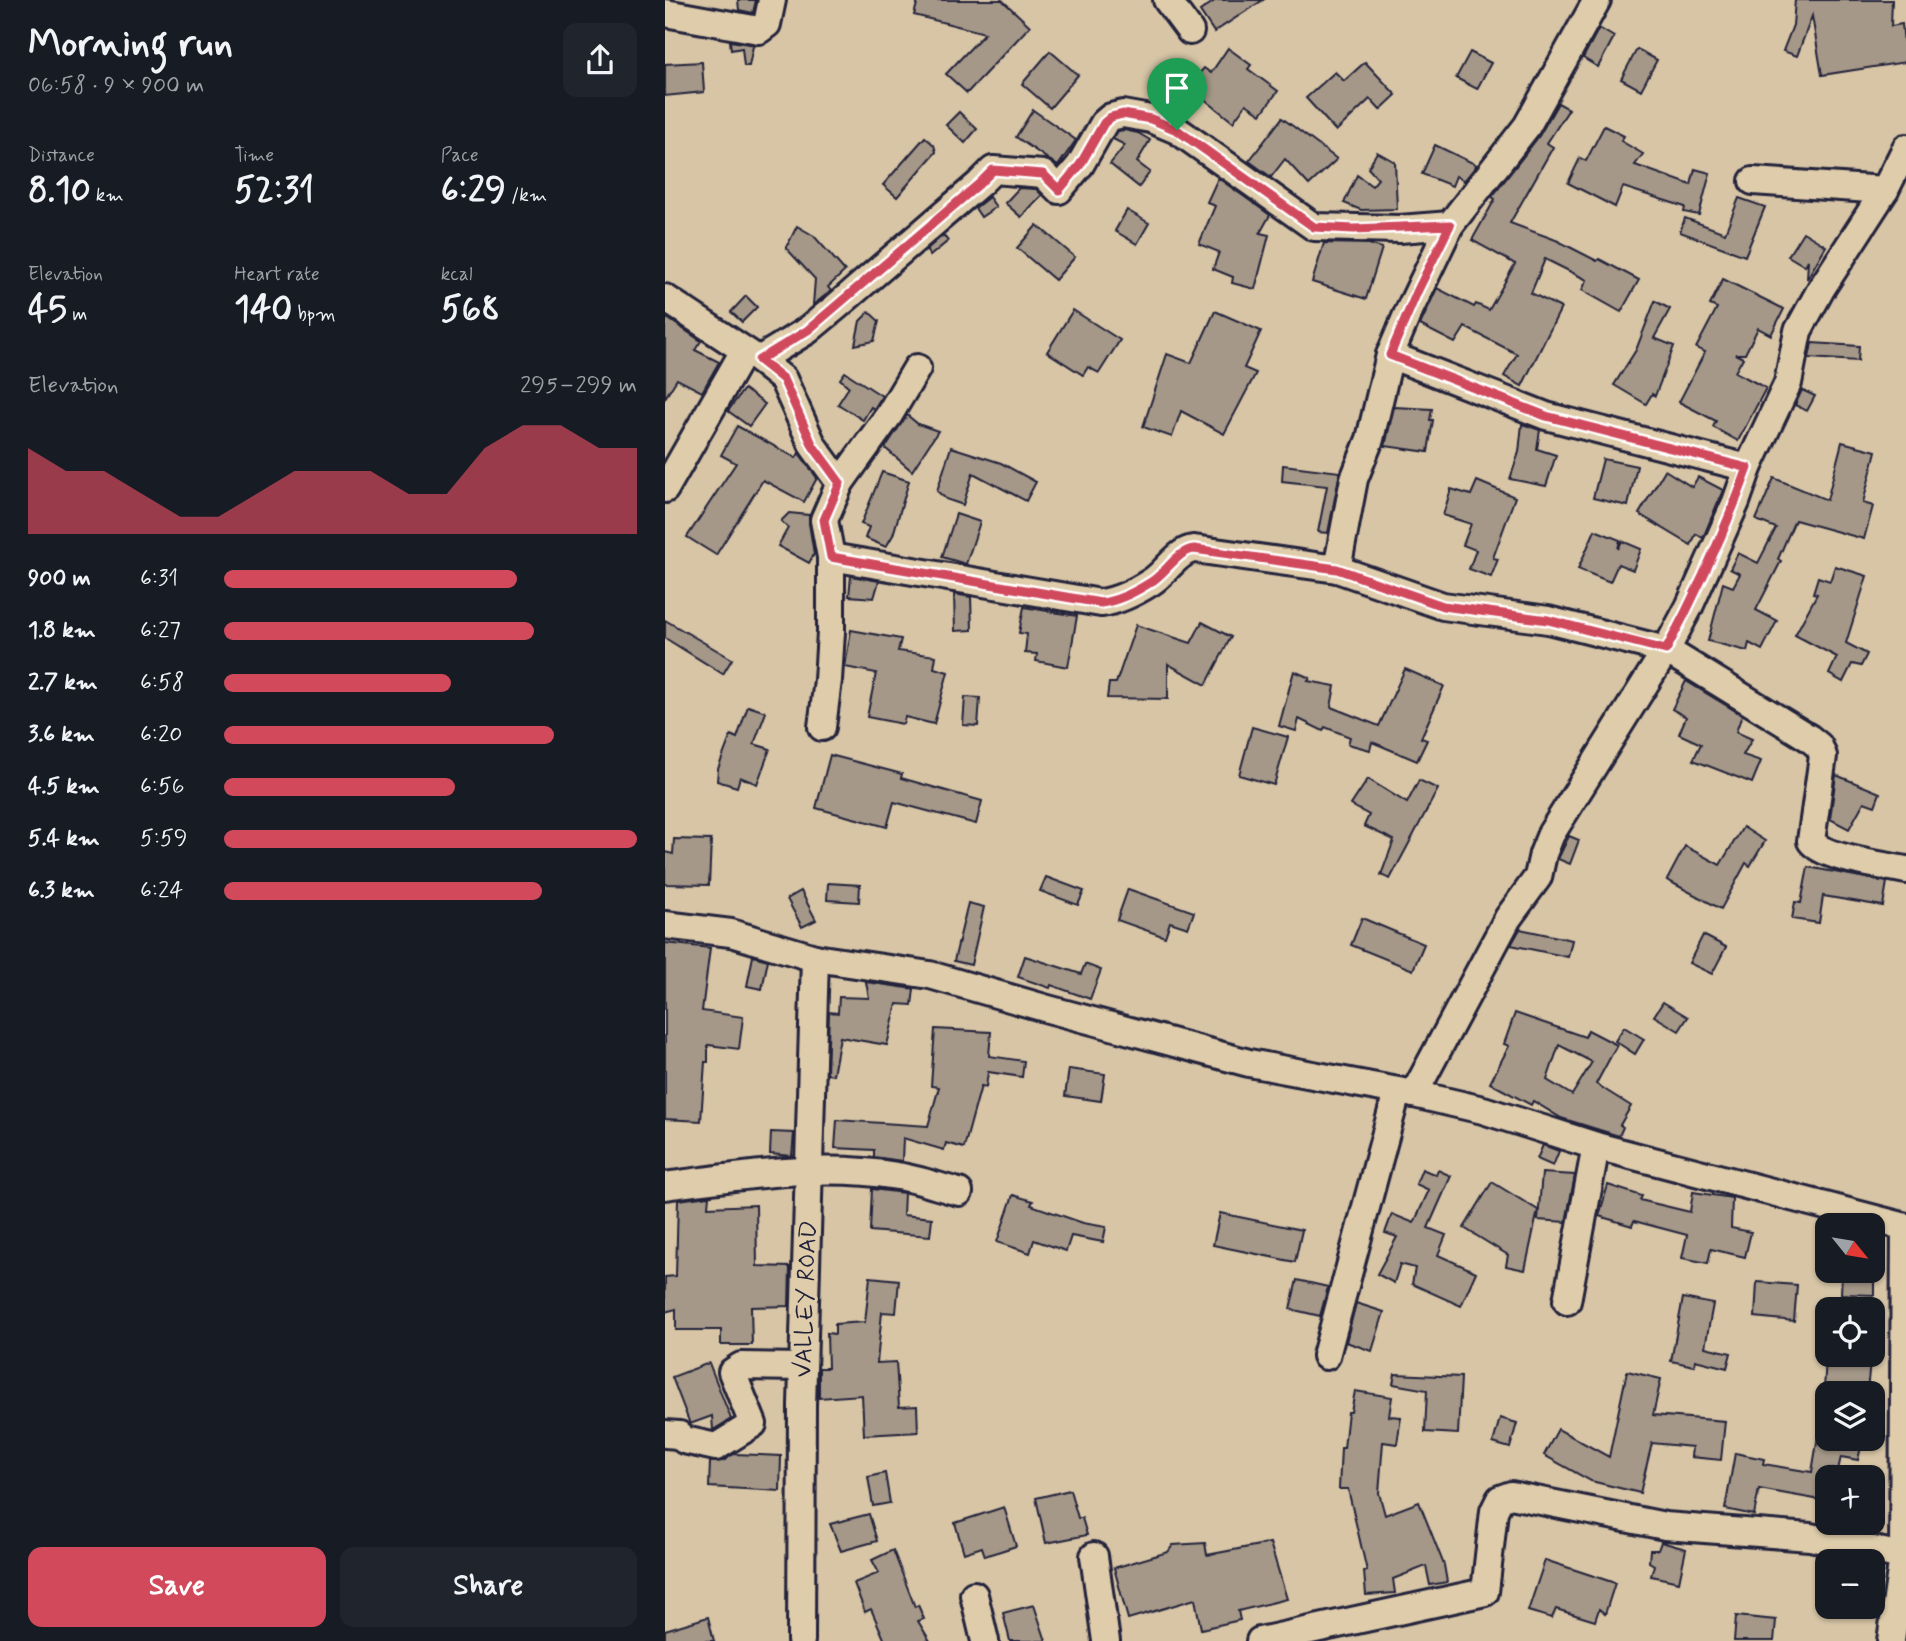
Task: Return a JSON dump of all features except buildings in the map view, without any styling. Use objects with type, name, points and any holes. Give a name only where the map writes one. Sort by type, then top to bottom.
[{"type":"street","points":[[665,13],[759,30],[767,24],[772,0]]},
{"type":"street","points":[[1167,0],[1190,31]]},
{"type":"street","points":[[1337,569],[1354,479],[1370,439],[1390,355],[1417,292],[1450,225],[1527,126],[1597,0]]},
{"type":"street","points":[[665,489],[752,355],[808,330],[993,170],[1043,174],[1059,190],[1080,165],[1104,123],[1111,117],[1123,114],[1151,119],[1177,130],[1314,227],[1388,229],[1450,225]]},
{"type":"street","points":[[1326,1356],[1406,1093],[1508,918],[1538,877],[1551,834],[1666,650],[1694,595],[1736,502],[1748,468],[1788,383],[1798,331],[1821,289],[1885,190],[1906,148]]},
{"type":"street","points":[[1753,181],[1885,190]]},
{"type":"street","points":[[665,298],[752,355],[783,379],[813,446],[840,483]]},
{"type":"street","points":[[1390,355],[1546,416],[1748,468]]},
{"type":"street","points":[[821,727],[829,668],[831,557],[824,520],[840,483],[889,415],[917,368]]},
{"type":"street","points":[[831,557],[1101,603],[1151,582],[1187,550],[1337,569],[1443,606],[1548,620],[1666,650],[1809,737],[1819,746],[1823,756],[1811,841],[1815,847],[1829,853],[1906,870]]},
{"type":"street","points":[[665,925],[731,933],[815,958],[930,975],[1249,1063],[1483,1110],[1597,1146],[1906,1227],[1902,1386],[1903,1556],[1891,1641]]},
{"type":"street","name":"VALLEY ROAD","points":[[800,1641],[803,1367],[815,958]]},
{"type":"street","points":[[1567,1301],[1597,1146]]},
{"type":"street","points":[[665,1186],[809,1172],[864,1172],[897,1176],[959,1192]]},
{"type":"street","points":[[665,1434],[716,1447],[753,1424],[731,1372],[741,1366],[803,1367]]},
{"type":"street","points":[[1260,1641],[1485,1592],[1494,1511],[1500,1499],[1511,1495],[1665,1526],[1810,1537],[1903,1556]]},
{"type":"street","points":[[1094,1556],[1106,1641]]},
{"type":"street","points":[[974,1594],[985,1641]]},
{"type":"route","points":[[1123,114],[1151,119],[1177,130],[1314,227],[1400,229],[1450,225],[1406,315],[1390,355],[1546,416],[1748,468],[1736,502],[1689,607],[1666,650],[1548,620],[1443,606],[1337,569],[1194,549],[1182,553],[1151,582],[1101,603],[831,557],[824,520],[840,483],[813,446],[783,379],[759,360],[808,330],[993,170],[1043,174],[1059,190],[1069,181],[1104,123],[1111,117],[1123,114]]}]
